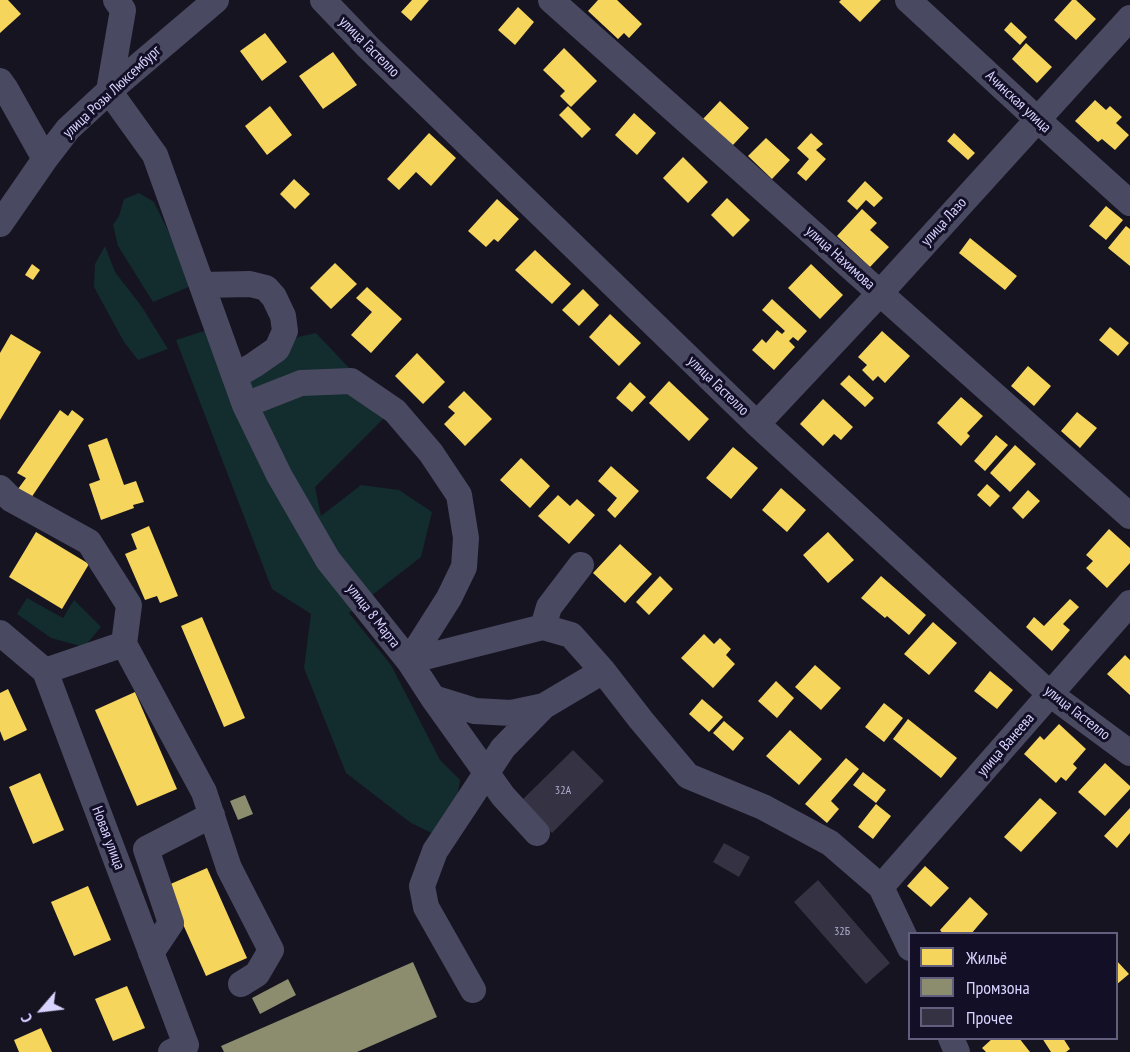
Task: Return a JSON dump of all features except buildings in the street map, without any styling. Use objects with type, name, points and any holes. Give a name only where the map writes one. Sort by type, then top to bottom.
[{"type":"street","points":[[109,90],[123,10],[116,0]]},
{"type":"street","name":"улица Розы Люксембург","points":[[0,224],[68,129],[109,90],[216,0]]},
{"type":"street","name":"улица Гастелло","points":[[323,0],[368,47],[757,424],[1050,694],[1130,753]]},
{"type":"street","name":"улица Нахимова","points":[[551,0],[1130,516]]},
{"type":"street","name":"Ачинская улица","points":[[908,0],[1130,203]]},
{"type":"street","name":"улица Лазо","points":[[757,424],[880,293],[1130,18]]},
{"type":"street","points":[[0,81],[45,159]]},
{"type":"street","name":"улица 8 Марта","points":[[109,90],[155,155],[245,405],[279,475],[328,560],[409,661],[543,627]]},
{"type":"street","points":[[202,285],[250,284],[266,288],[274,297],[283,316],[285,331],[277,349],[235,376]]},
{"type":"street","points":[[245,405],[301,383],[351,381],[395,411],[431,453],[459,495],[466,538],[464,567],[449,598],[409,661],[433,699],[504,796],[537,833]]},
{"type":"street","points":[[4,501],[88,542],[129,605],[124,644],[204,792],[229,868],[271,950],[257,974],[241,984]]},
{"type":"street","points":[[581,565],[549,607],[543,627],[571,636],[603,671],[688,776],[763,807],[830,843],[881,887],[908,946]]},
{"type":"street","name":"улица Ванеева","points":[[881,887],[1130,603]]},
{"type":"street","name":"Новая улица","points":[[0,633],[45,671],[186,1045],[171,1052]]},
{"type":"street","points":[[45,671],[124,644]]},
{"type":"street","points":[[473,990],[426,907],[422,886],[435,851],[503,748],[544,706],[603,671]]},
{"type":"street","points":[[433,699],[475,711],[511,713],[544,706]]},
{"type":"street","points":[[151,953],[171,923],[146,849],[212,815]]},
{"type":"green space","points":[[139,193],[154,202],[175,245],[191,286],[153,302],[118,246],[113,225],[119,216],[124,199]]},
{"type":"green space","points":[[105,246],[115,272],[142,307],[168,349],[138,360],[124,342],[94,287],[95,264]]},
{"type":"green space","points":[[210,329],[233,388],[298,337],[316,333],[353,372],[386,416],[315,487],[321,516],[361,485],[399,490],[432,512],[421,557],[349,613],[391,665],[440,760],[460,780],[453,822],[436,835],[411,823],[346,773],[304,668],[311,614],[272,589],[176,340]]},
{"type":"green space","points":[[27,598],[63,618],[74,600],[101,627],[84,647],[51,638],[17,614]]}]
